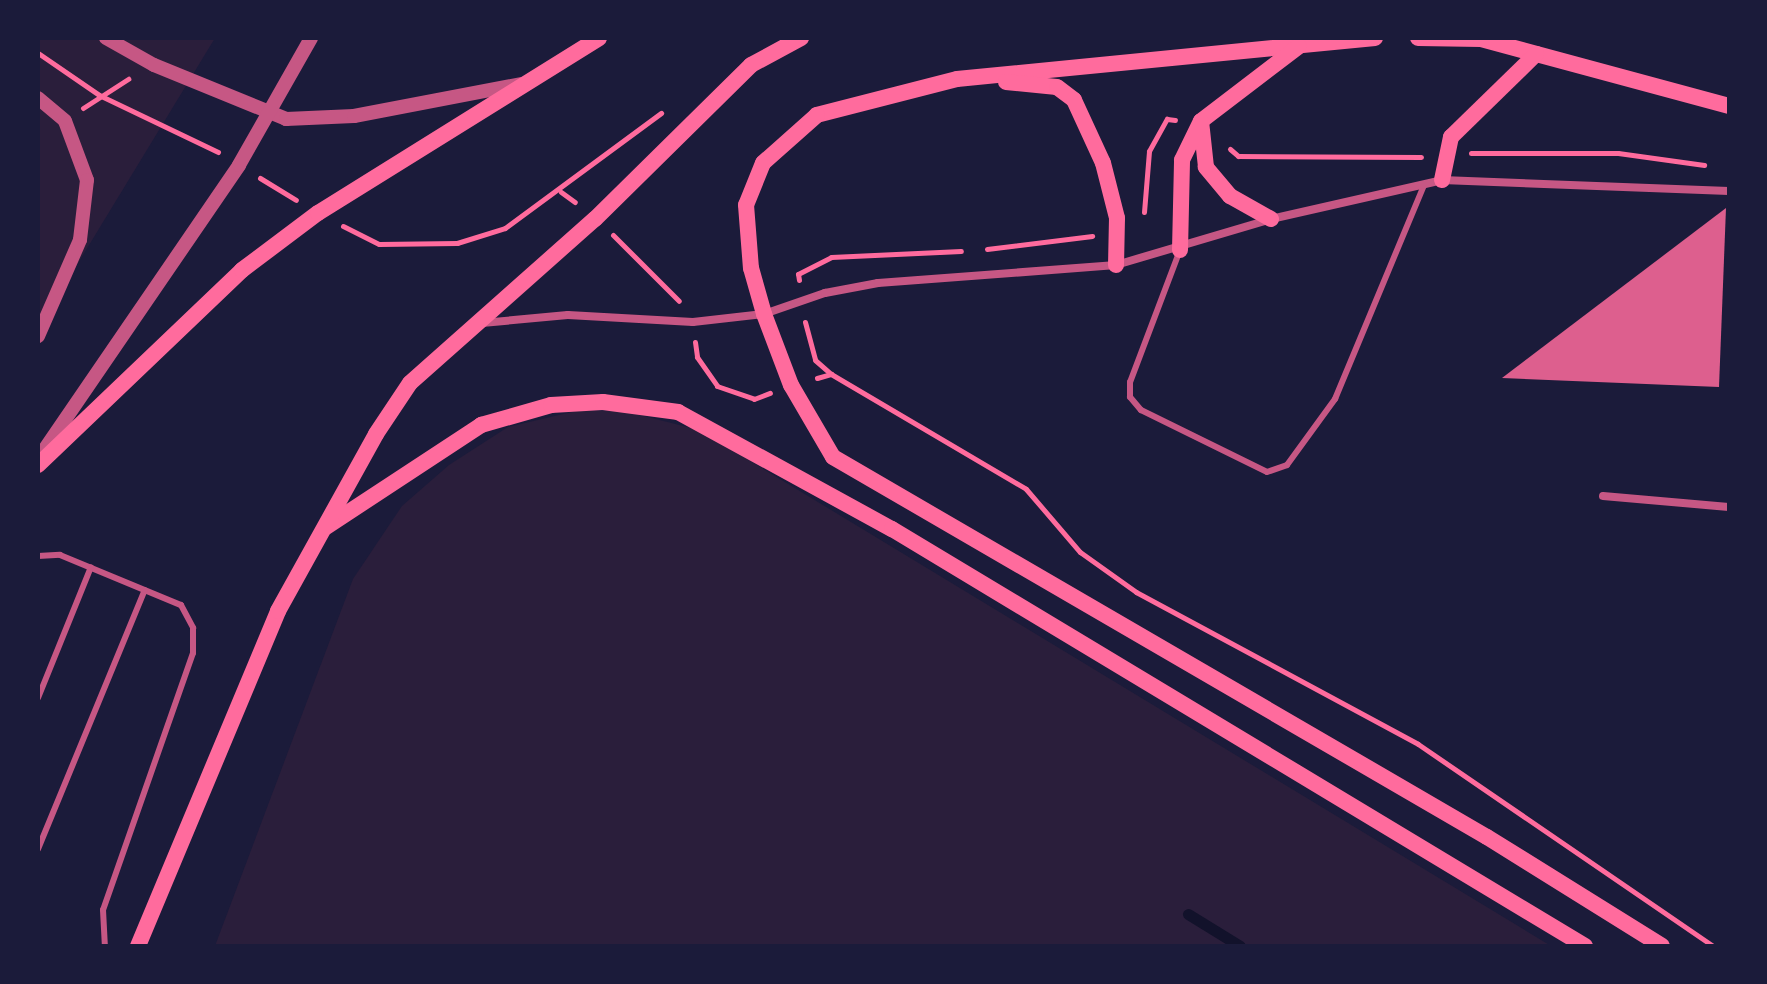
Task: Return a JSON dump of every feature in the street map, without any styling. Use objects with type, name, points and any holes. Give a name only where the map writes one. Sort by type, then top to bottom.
[{"type":"main road","points":[[38,462],[242,270],[318,213],[599,38]]},
{"type":"main road","points":[[138,946],[278,611],[410,383],[595,219],[751,65],[801,38]]},
{"type":"main road","points":[[1375,38],[957,79],[817,115],[763,163],[746,205],[751,268],[764,314],[791,385],[833,457],[1487,837],[1662,946]]},
{"type":"main road","points":[[1418,38],[1481,39],[1729,106]]},
{"type":"main road","points":[[1180,250],[1182,160],[1201,121],[1301,45]]},
{"type":"main road","points":[[1442,180],[1451,137],[1536,54]]},
{"type":"main road","points":[[957,79],[1036,83],[1057,87],[1074,100],[1103,163],[1117,218],[1116,265]]},
{"type":"main road","points":[[1201,121],[1206,167],[1230,196],[1271,219]]},
{"type":"main road","points":[[326,527],[481,425],[551,405],[603,402],[678,412],[892,529],[1585,946]]},
{"type":"street","points":[[106,38],[154,65],[273,110],[286,119],[354,116],[531,82]]},
{"type":"street","points":[[38,462],[239,165],[273,110],[311,38]]},
{"type":"street","points":[[38,98],[65,121],[87,180],[86,210],[69,268],[38,336]]},
{"type":"street","points":[[477,323],[568,315],[693,322],[764,314],[878,283],[1116,265],[1180,250],[1271,219],[1442,180],[1729,191]]},
{"type":"street","points":[[1603,496],[1729,507]]},
{"type":"lane","points":[[1180,250],[1130,382],[1130,397],[1141,410],[1267,472],[1287,465],[1335,399],[1424,185]]},
{"type":"lane","points":[[38,556],[60,555],[181,605],[193,628],[193,653],[103,910],[105,946]]},
{"type":"lane","points":[[38,698],[91,567]]},
{"type":"lane","points":[[38,849],[145,590]]},
{"type":"path","points":[[38,53],[99,95],[181,131],[318,213],[379,244],[457,243],[505,228],[561,192]]},
{"type":"path","points":[[65,121],[99,95],[154,65]]},
{"type":"path","points":[[800,303],[815,360],[831,374],[1026,489],[1080,552],[1136,592],[1418,744],[1713,946]]},
{"type":"path","points":[[791,385],[831,374]]},
{"type":"shaded area","points":[[38,38],[215,38],[38,329]]},
{"type":"shaded area","points":[[576,411],[624,411],[699,430],[1551,946],[215,946],[353,579],[402,506],[449,465],[508,427]]},
{"type":"building","points":[[1726,208],[1719,387],[1502,378]]},
{"type":"waterway","points":[[1188,914],[1240,946]]}]
